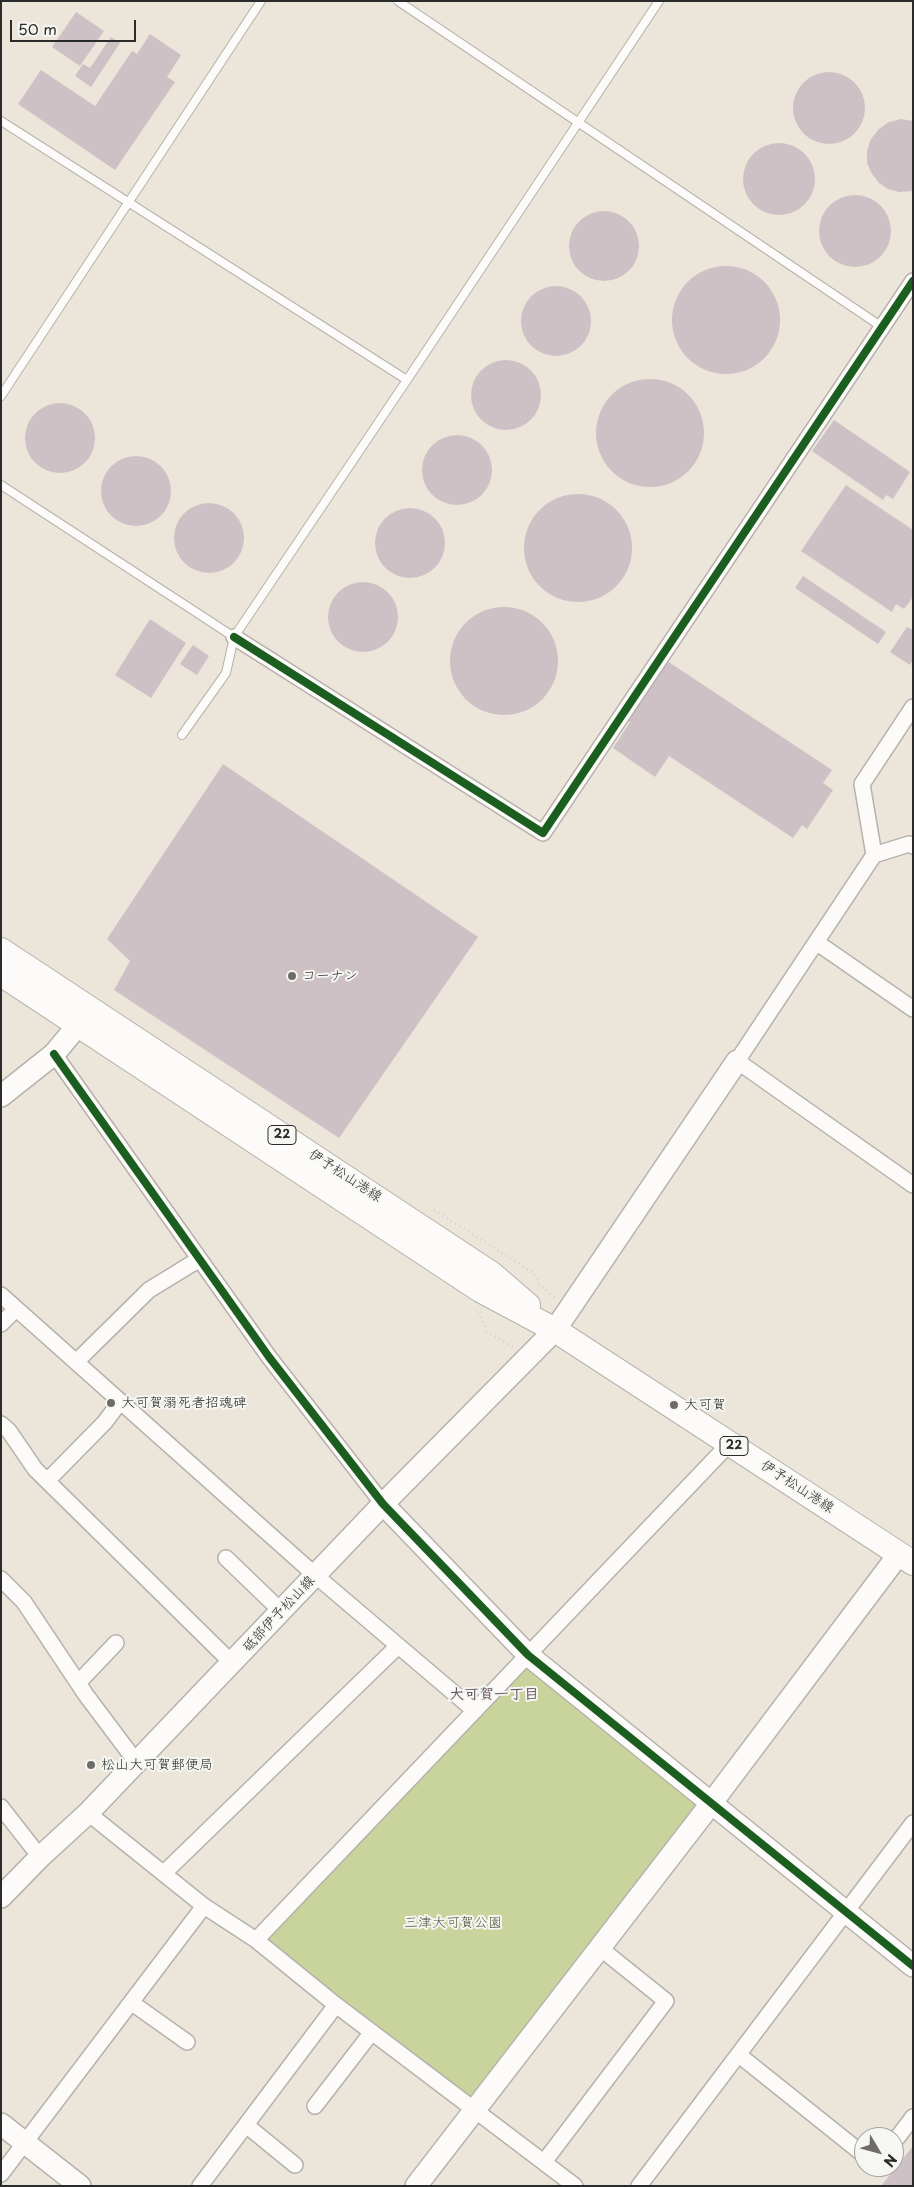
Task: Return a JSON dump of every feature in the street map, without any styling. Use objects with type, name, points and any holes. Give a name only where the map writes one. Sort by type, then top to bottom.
[{"type":"main road","name":"伊予松山港線","points":[[1,950],[492,1274],[555,1330]]},
{"type":"main road","name":"伊予松山港線","points":[[1,974],[480,1290],[555,1330],[906,1558]]},
{"type":"street","points":[[234,637],[543,833],[913,281]]},
{"type":"street","points":[[874,855],[862,784],[913,707]]},
{"type":"street","points":[[913,846],[909,844],[874,855],[737,1061],[913,1185]]},
{"type":"street","points":[[816,942],[913,1009]]},
{"type":"street","points":[[1,1096],[54,1054],[79,1024]]},
{"type":"street","points":[[54,1054],[269,1357],[383,1504],[528,1656],[710,1805],[913,1966]]},
{"type":"street","name":"砥部伊予松山線","points":[[1,1896],[137,1763],[383,1504],[555,1330],[737,1061]]},
{"type":"street","points":[[76,1362],[149,1290],[192,1263],[200,1261]]},
{"type":"street","points":[[1,1295],[315,1575],[475,1711]]},
{"type":"street","points":[[1,1324],[16,1309]]},
{"type":"street","points":[[47,1481],[105,1422],[120,1402]]},
{"type":"street","points":[[1,1424],[9,1431],[35,1469],[232,1663]]},
{"type":"street","points":[[256,1940],[730,1443]]},
{"type":"street","points":[[226,1558],[281,1611]]},
{"type":"street","points":[[416,2186],[710,1805],[906,1558]]},
{"type":"street","points":[[1,1578],[24,1602],[78,1683],[137,1763]]},
{"type":"street","points":[[78,1683],[116,1643]]},
{"type":"street","points":[[164,1873],[398,1646]]},
{"type":"street","points":[[1,1807],[40,1857]]},
{"type":"street","points":[[88,1813],[204,1906],[256,1940],[336,2006],[475,2108],[575,2186]]},
{"type":"street","points":[[639,2186],[913,1823]]},
{"type":"street","points":[[1,2174],[204,1906]]},
{"type":"street","points":[[544,2162],[666,2000],[600,1948]]},
{"type":"street","points":[[132,2002],[187,2042]]},
{"type":"street","points":[[200,2186],[336,2006]]},
{"type":"street","points":[[315,2106],[372,2032]]},
{"type":"street","points":[[739,2054],[854,2147]]},
{"type":"street","points":[[904,2129],[913,2117]]},
{"type":"street","points":[[1,2124],[80,2186]]},
{"type":"street","points":[[246,2124],[295,2164]]},
{"type":"lane","points":[[1,396],[261,1]]},
{"type":"lane","points":[[398,1],[882,327]]},
{"type":"lane","points":[[182,735],[226,673],[234,637],[408,380],[659,1]]},
{"type":"lane","points":[[1,121],[408,380]]},
{"type":"lane","points":[[1,485],[234,637]]},
{"type":"green space","name":"三津大可賀公園","points":[[528,1662],[702,1805],[475,2100],[263,1939]]},
{"type":"building","points":[[76,12],[104,31],[80,66],[52,47]]},
{"type":"building","points":[[150,34],[181,55],[167,77],[175,82],[115,170],[18,104],[41,70],[95,106],[132,51],[137,54]]},
{"type":"building","points":[[111,37],[120,43],[91,87],[75,76],[83,64],[90,68]]},
{"type":"building","points":[[822,72],[836,72],[855,82],[865,101],[865,115],[855,134],[836,144],[822,144],[803,134],[793,115],[793,101],[803,82]]},
{"type":"building","points":[[901,119],[913,121],[913,191],[899,192],[888,189],[879,183],[867,163],[867,151],[871,139],[879,129],[889,122]]},
{"type":"building","points":[[772,143],[786,143],[805,153],[815,172],[815,186],[805,205],[786,215],[772,215],[753,205],[743,186],[743,172],[753,153]]},
{"type":"building","points":[[848,195],[862,195],[881,205],[891,224],[891,238],[881,257],[862,267],[848,267],[829,257],[819,238],[819,224],[829,205]]},
{"type":"building","points":[[604,211],[617,214],[629,221],[636,233],[639,246],[636,259],[629,271],[617,278],[604,281],[591,278],[579,271],[572,259],[569,246],[572,233],[579,221],[591,214]]},
{"type":"building","points":[[726,266],[747,270],[764,282],[776,299],[780,320],[776,341],[764,358],[747,370],[726,374],[705,370],[688,358],[676,341],[672,320],[676,299],[688,282],[705,270]]},
{"type":"building","points":[[556,286],[569,289],[581,296],[588,308],[591,321],[588,334],[581,346],[569,353],[556,356],[543,353],[531,346],[524,334],[521,321],[524,308],[531,296],[543,289]]},
{"type":"building","points":[[506,360],[519,363],[531,370],[538,382],[541,395],[538,408],[531,420],[519,427],[506,430],[493,427],[481,420],[474,408],[471,395],[474,382],[481,370],[493,363]]},
{"type":"building","points":[[650,379],[671,383],[688,395],[700,412],[704,433],[700,454],[688,471],[671,483],[650,487],[629,483],[612,471],[600,454],[596,433],[600,412],[612,395],[629,383]]},
{"type":"building","points":[[60,403],[73,406],[85,413],[92,425],[95,438],[92,451],[85,463],[73,470],[60,473],[47,470],[35,463],[28,451],[25,438],[28,425],[35,413],[47,406]]},
{"type":"building","points":[[834,420],[910,472],[893,499],[886,495],[883,500],[812,451]]},
{"type":"building","points":[[457,435],[470,438],[482,445],[489,457],[492,470],[489,483],[482,495],[470,502],[457,505],[444,502],[432,495],[425,483],[422,470],[425,457],[432,445],[444,438]]},
{"type":"building","points":[[136,456],[149,459],[161,466],[168,478],[171,491],[168,504],[161,516],[149,523],[136,526],[123,523],[111,516],[104,504],[101,491],[104,478],[111,466],[123,459]]},
{"type":"building","points":[[846,485],[913,530],[913,597],[904,609],[896,604],[892,612],[801,551]]},
{"type":"building","points":[[578,494],[599,498],[616,510],[628,527],[632,548],[628,569],[616,586],[599,598],[578,602],[557,598],[540,586],[528,569],[524,548],[528,527],[540,510],[557,498]]},
{"type":"building","points":[[209,503],[222,506],[234,513],[241,525],[244,538],[241,551],[234,563],[222,570],[209,573],[196,570],[184,563],[177,551],[174,538],[177,525],[184,513],[196,506]]},
{"type":"building","points":[[410,508],[423,511],[435,518],[442,530],[445,543],[442,556],[435,568],[423,575],[410,578],[397,575],[385,568],[378,556],[375,543],[378,530],[385,518],[397,511]]},
{"type":"building","points":[[803,576],[886,632],[878,644],[795,588]]},
{"type":"building","points":[[363,582],[376,585],[388,592],[395,604],[398,617],[395,630],[388,642],[376,649],[363,652],[350,649],[338,642],[331,630],[328,617],[331,604],[338,592],[350,585]]},
{"type":"building","points":[[504,607],[525,611],[542,623],[554,640],[558,661],[554,682],[542,699],[525,711],[504,715],[483,711],[466,699],[454,682],[450,661],[454,640],[466,623],[483,611]]},
{"type":"building","points":[[150,619],[186,643],[151,698],[115,675]]},
{"type":"building","points":[[907,627],[913,630],[913,660],[910,665],[890,652]]},
{"type":"building","points":[[193,645],[209,656],[197,675],[180,664]]},
{"type":"building","points":[[664,659],[832,770],[823,783],[833,790],[807,829],[802,825],[793,838],[669,756],[655,777],[613,748],[630,722],[624,718]]},
{"type":"building","name":"コーナン","points":[[223,764],[478,937],[339,1138],[114,990],[130,961],[107,939]]},
{"type":"building","points":[[913,2146],[913,2186],[881,2186],[888,2177],[904,2177],[904,2157]]},
{"type":"cycle path","points":[[234,637],[543,833],[913,281]]},
{"type":"cycle path","points":[[54,1054],[269,1357],[383,1504],[528,1655],[913,1966]]},
{"type":"place","name":"コーナン","points":[[292,976]]},
{"type":"place","name":"大可賀溺死者招魂碑","points":[[111,1403]]},
{"type":"place","name":"大可賀","points":[[674,1405]]},
{"type":"place","name":"松山大可賀郵便局","points":[[91,1765]]},
{"type":"district","name":"大可賀一丁目","points":[[494,1695]]}]
